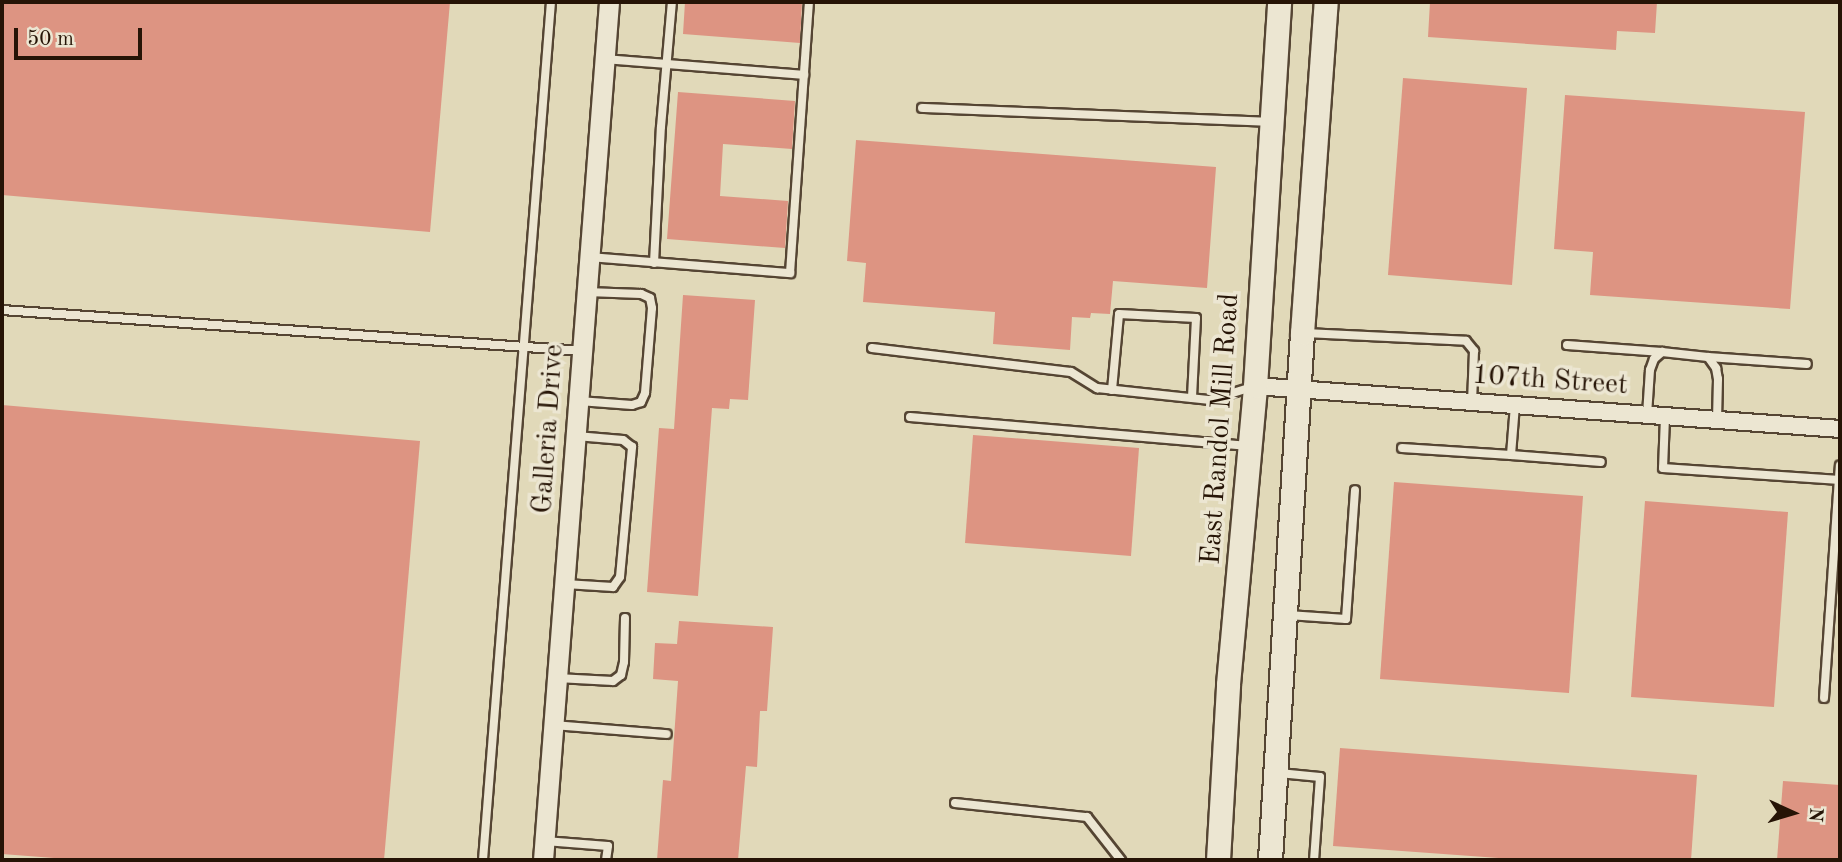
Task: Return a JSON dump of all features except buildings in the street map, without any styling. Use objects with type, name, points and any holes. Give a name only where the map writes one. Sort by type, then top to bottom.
[{"type":"main road","name":"East Randol Mill Road","points":[[1218,860],[1228,684],[1255,386],[1279,2]]},
{"type":"main road","points":[[1270,860],[1298,389],[1326,2]]},
{"type":"street","name":"Galleria Drive","points":[[544,851],[609,2]]},
{"type":"street","name":"107th Street","points":[[1255,386],[1840,429]]},
{"type":"lane","points":[[483,860],[551,2]]},
{"type":"lane","points":[[654,263],[671,2]]},
{"type":"lane","points":[[590,257],[790,273],[809,2]]},
{"type":"lane","points":[[605,59],[804,75]]},
{"type":"lane","points":[[922,108],[1272,122]]},
{"type":"lane","points":[[579,401],[632,405],[640,402],[645,393],[651,320],[650,298],[641,294],[587,292]]},
{"type":"lane","points":[[2,310],[583,351]]},
{"type":"lane","points":[[1112,390],[1119,314],[1196,318],[1192,398]]},
{"type":"lane","points":[[1302,333],[1466,341],[1474,351],[1472,402]]},
{"type":"lane","points":[[1567,345],[1807,364]]},
{"type":"lane","points":[[872,348],[1071,372],[1097,388],[1210,400],[1255,386]]},
{"type":"lane","points":[[1647,415],[1650,370],[1654,359],[1662,352]]},
{"type":"lane","points":[[1708,356],[1716,368],[1718,379],[1717,420]]},
{"type":"lane","points":[[1511,455],[1515,405]]},
{"type":"lane","points":[[1665,416],[1663,468],[1839,480]]},
{"type":"lane","points":[[910,417],[1249,446]]},
{"type":"lane","points":[[565,584],[613,587],[620,577],[632,447],[623,440],[576,436]]},
{"type":"lane","points":[[1402,448],[1601,462]]},
{"type":"lane","points":[[1824,698],[1840,466]]},
{"type":"lane","points":[[1285,614],[1346,619],[1355,490]]},
{"type":"lane","points":[[558,678],[613,681],[621,676],[625,618]]},
{"type":"lane","points":[[554,725],[667,734]]},
{"type":"lane","points":[[1276,773],[1320,777],[1314,860]]},
{"type":"lane","points":[[955,803],[1087,817],[1121,860]]},
{"type":"lane","points":[[544,851],[608,846],[606,860]]}]
